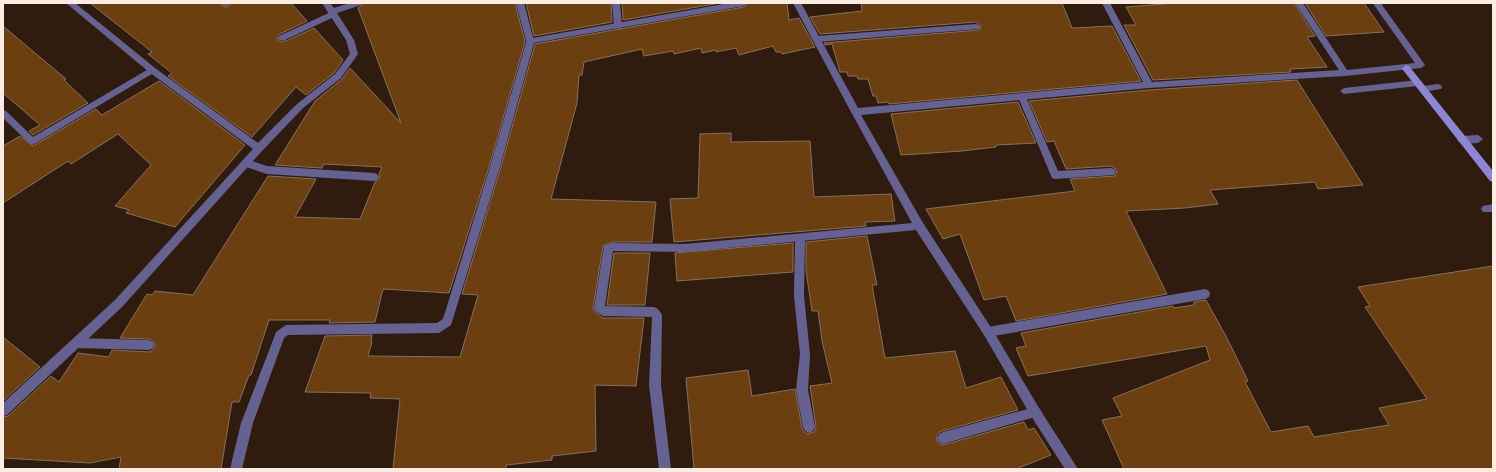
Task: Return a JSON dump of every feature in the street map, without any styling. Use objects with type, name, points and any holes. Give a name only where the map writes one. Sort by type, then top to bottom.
[{"type":"street","points":[[70,3],[152,70],[259,148]]},
{"type":"street","points":[[282,38],[331,10],[358,3]]},
{"type":"street","points":[[236,469],[247,423],[280,335],[286,330],[439,328],[447,322],[530,41],[520,3]]},
{"type":"street","points":[[616,3],[618,26]]},
{"type":"street","points":[[530,41],[744,3]]},
{"type":"street","points":[[796,3],[919,226],[988,332],[1035,412],[1072,469]]},
{"type":"street","points":[[1106,3],[1149,85]]},
{"type":"street","points":[[1299,3],[1345,73]]},
{"type":"street","points":[[855,112],[1149,85],[1345,73],[1406,68],[1421,65],[1378,5],[1379,3]]},
{"type":"street","points":[[3,411],[119,303],[259,148],[300,106],[338,76],[354,54],[350,40],[331,10]]},
{"type":"street","points":[[817,39],[976,27]]},
{"type":"street","points":[[1406,68],[1493,178]]},
{"type":"street","points":[[3,113],[32,140],[35,140],[152,70]]},
{"type":"street","points":[[1344,91],[1420,86],[1438,87]]},
{"type":"street","points":[[1022,97],[1055,175],[1111,172]]},
{"type":"street","points":[[1462,140],[1478,138]]},
{"type":"street","points":[[246,163],[267,170],[374,177]]},
{"type":"street","points":[[665,469],[655,385],[657,315],[654,312],[603,311],[599,308],[608,249],[612,247],[685,248],[919,226]]},
{"type":"street","points":[[800,238],[799,296],[806,354],[802,390],[809,427]]},
{"type":"street","points":[[988,332],[1205,294]]},
{"type":"street","points":[[76,343],[149,345]]},
{"type":"street","points":[[943,438],[1035,412]]},
{"type":"building","points":[[90,3],[220,3],[222,6],[227,7],[232,3],[291,3],[307,21],[278,35],[278,41],[286,41],[314,28],[343,60],[334,73],[306,95],[296,87],[252,137],[168,76],[172,73],[148,54],[152,52]]},
{"type":"building","points":[[363,3],[515,3],[525,42],[489,167],[449,293],[383,289],[375,322],[329,323],[330,320],[269,320],[251,375],[249,375],[239,402],[232,402],[221,469],[119,469],[121,457],[90,463],[3,458],[3,417],[8,416],[51,376],[59,382],[78,353],[109,357],[112,350],[149,352],[154,349],[154,342],[150,339],[120,338],[147,294],[152,295],[155,291],[193,295],[268,176],[316,179],[295,217],[360,219],[375,182],[380,178],[379,174],[382,167],[324,164],[322,168],[275,165],[315,101],[342,79],[350,68],[401,123],[358,8]]},
{"type":"building","points":[[526,3],[611,3],[612,22],[534,36]]},
{"type":"building","points":[[622,3],[720,3],[623,20]]},
{"type":"building","points":[[749,3],[787,3],[789,20],[799,18],[815,47],[782,54],[781,52],[776,52],[773,46],[739,55],[736,48],[702,53],[701,48],[674,54],[673,51],[644,56],[642,49],[584,62],[582,75],[579,75],[577,103],[551,199],[656,202],[652,242],[612,242],[603,246],[593,308],[594,311],[603,318],[644,318],[636,386],[595,385],[596,451],[552,456],[552,460],[506,465],[506,469],[393,469],[400,399],[370,398],[371,393],[305,392],[325,336],[372,335],[372,342],[368,356],[460,357],[478,295],[462,294],[501,167],[535,44],[744,7]]},
{"type":"building","points":[[861,3],[1062,3],[1072,28],[1112,26],[1141,81],[889,104],[888,102],[878,103],[876,96],[873,96],[868,79],[858,79],[857,76],[848,76],[847,72],[840,72],[832,44],[825,45],[824,43],[979,30],[981,26],[976,22],[820,34],[810,17],[862,11]]},
{"type":"building","points":[[1176,3],[1294,3],[1315,36],[1307,37],[1327,67],[1290,69],[1291,72],[1153,80],[1124,25],[1136,25],[1126,7]]},
{"type":"building","points":[[1305,3],[1364,3],[1384,32],[1326,36]]},
{"type":"building","points":[[3,26],[66,79],[64,80],[88,103],[33,135],[29,131],[40,125],[3,93]]},
{"type":"building","points":[[1297,80],[1363,185],[1318,189],[1315,182],[1210,190],[1218,204],[1185,208],[1126,211],[1167,294],[1016,321],[1006,296],[984,300],[960,234],[943,239],[926,209],[1075,191],[1070,179],[1115,176],[1117,171],[1111,166],[1066,169],[1054,141],[1047,142],[1029,101],[1149,90]]},
{"type":"building","points":[[159,81],[245,145],[175,227],[126,213],[129,210],[115,206],[151,165],[118,134],[71,164],[68,161],[3,203],[3,146],[20,136],[33,146],[96,109],[102,115]]},
{"type":"building","points":[[1018,102],[1036,143],[996,145],[996,147],[962,151],[901,155],[891,114]]},
{"type":"building","points":[[731,133],[731,142],[810,141],[814,197],[891,194],[895,221],[865,222],[866,226],[674,242],[670,199],[698,198],[700,134]]},
{"type":"building","points":[[867,236],[877,285],[872,285],[885,358],[955,351],[966,388],[1001,377],[1018,410],[942,431],[938,433],[936,437],[938,443],[943,445],[1024,422],[1028,430],[1034,428],[1051,455],[1016,469],[694,469],[686,378],[748,370],[752,396],[795,389],[802,428],[804,432],[808,434],[814,432],[816,427],[810,386],[832,383],[822,341],[818,311],[812,311],[806,271],[806,242]]},
{"type":"building","points":[[793,243],[793,272],[677,281],[675,253]]},
{"type":"building","points":[[614,253],[650,253],[645,305],[607,305]]},
{"type":"building","points":[[1493,266],[1493,469],[1124,469],[1102,420],[1122,416],[1113,398],[1210,360],[1206,346],[1028,376],[1016,348],[1026,346],[1021,333],[1173,306],[1174,308],[1194,305],[1194,302],[1206,300],[1228,340],[1248,381],[1245,382],[1271,432],[1308,426],[1314,437],[1389,425],[1379,408],[1427,399],[1365,307],[1370,306],[1358,287]]},
{"type":"building","points":[[3,337],[40,367],[3,401]]}]
